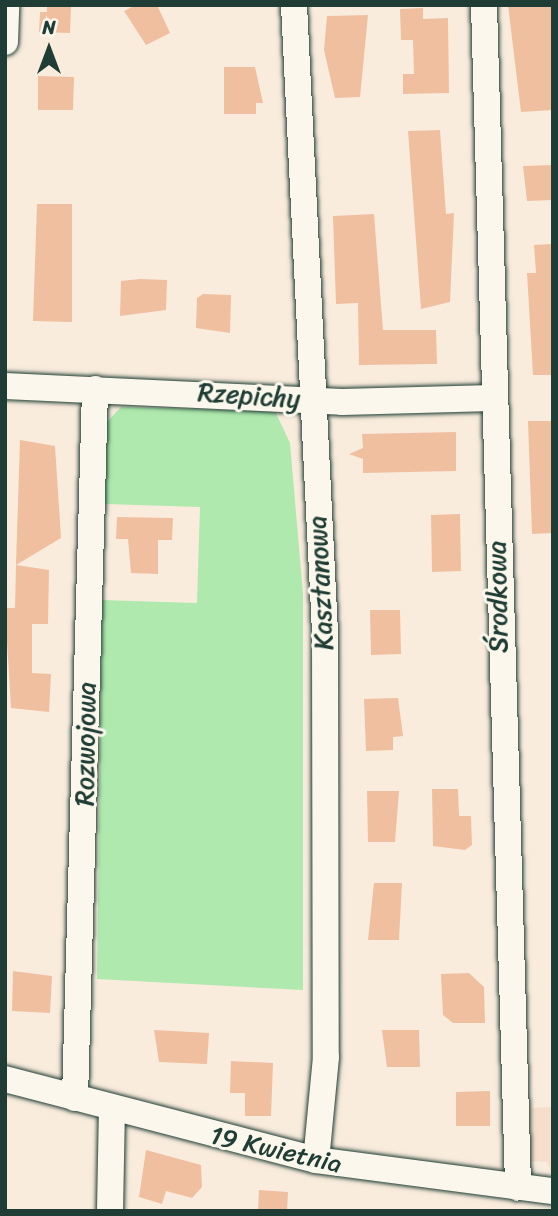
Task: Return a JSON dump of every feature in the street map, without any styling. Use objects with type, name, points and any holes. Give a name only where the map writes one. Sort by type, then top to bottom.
[{"type":"street","points":[[5,42],[6,5]]},
{"type":"street","name":"Kasztanowa","points":[[293,5],[310,400],[325,632],[326,1057],[316,1160]]},
{"type":"street","name":"Środkowa","points":[[484,5],[493,398],[536,1195]]},
{"type":"street","name":"Rzepichy","points":[[5,386],[310,400],[493,398]]},
{"type":"street","name":"Rozwojowa","points":[[75,1098],[95,389]]},
{"type":"street","name":"19 Kwietnia","points":[[5,1079],[316,1160],[536,1195]]},
{"type":"street","points":[[110,1211],[112,1109]]},
{"type":"shaded area","points":[[553,1107],[553,1177],[547,1162],[528,1161],[526,1108]]},
{"type":"green space","points":[[121,407],[275,411],[290,443],[303,594],[303,990],[97,979],[102,600],[197,603],[200,507],[105,504],[107,422]]},
{"type":"building","points":[[47,5],[71,5],[70,33],[39,32],[40,12],[47,12]]},
{"type":"building","points":[[136,5],[157,5],[170,33],[146,45],[124,11]]},
{"type":"building","points":[[508,5],[552,5],[553,110],[521,112]]},
{"type":"building","points":[[423,8],[423,19],[448,18],[449,93],[403,94],[403,74],[414,74],[413,40],[401,40],[400,9]]},
{"type":"building","points":[[368,15],[360,97],[335,98],[324,50],[327,16]]},
{"type":"building","points":[[224,67],[255,67],[263,103],[256,103],[256,114],[224,114]]},
{"type":"building","points":[[38,76],[74,77],[73,110],[38,110]]},
{"type":"building","points":[[440,130],[446,214],[454,213],[450,302],[421,309],[408,131]]},
{"type":"building","points":[[553,165],[553,200],[527,201],[523,166]]},
{"type":"building","points":[[37,204],[72,204],[72,322],[33,321]]},
{"type":"building","points":[[374,214],[383,330],[436,330],[437,364],[359,365],[358,303],[336,304],[333,216]]},
{"type":"building","points":[[553,244],[553,375],[533,375],[527,273],[536,273],[534,245]]},
{"type":"building","points":[[167,280],[166,310],[120,316],[121,281]]},
{"type":"building","points":[[203,294],[231,295],[230,333],[196,328],[197,298]]},
{"type":"building","points":[[528,421],[553,421],[553,533],[532,534]]},
{"type":"building","points":[[456,432],[456,471],[363,473],[363,459],[349,454],[363,448],[362,434]]},
{"type":"building","points":[[20,440],[55,446],[61,538],[16,565]]},
{"type":"building","points":[[460,514],[461,571],[432,572],[431,515]]},
{"type":"building","points":[[117,517],[173,518],[172,540],[158,540],[158,574],[131,573],[128,539],[116,539]]},
{"type":"building","points":[[16,565],[49,570],[48,624],[32,624],[32,673],[51,674],[49,712],[11,708],[5,608],[15,608]]},
{"type":"building","points":[[370,610],[400,610],[401,654],[371,655]]},
{"type":"building","points":[[398,698],[403,736],[393,737],[393,750],[366,751],[364,699]]},
{"type":"building","points":[[432,789],[458,789],[459,816],[471,816],[472,845],[465,850],[433,846]]},
{"type":"building","points":[[367,791],[399,791],[395,842],[368,842]]},
{"type":"building","points":[[374,883],[402,883],[399,940],[368,940]]},
{"type":"building","points":[[13,971],[52,976],[50,1013],[12,1011]]},
{"type":"building","points":[[469,973],[484,987],[485,1023],[453,1023],[443,1015],[441,974]]},
{"type":"building","points":[[154,1030],[209,1033],[207,1064],[159,1062]]},
{"type":"building","points":[[382,1030],[419,1030],[420,1067],[387,1067]]},
{"type":"building","points":[[231,1061],[273,1063],[271,1116],[245,1116],[245,1093],[230,1093]]},
{"type":"building","points":[[490,1091],[490,1126],[456,1126],[456,1092]]},
{"type":"building","points":[[146,1150],[201,1165],[202,1187],[192,1198],[166,1191],[162,1204],[139,1197]]},
{"type":"building","points":[[259,1190],[288,1192],[287,1211],[258,1211]]}]
